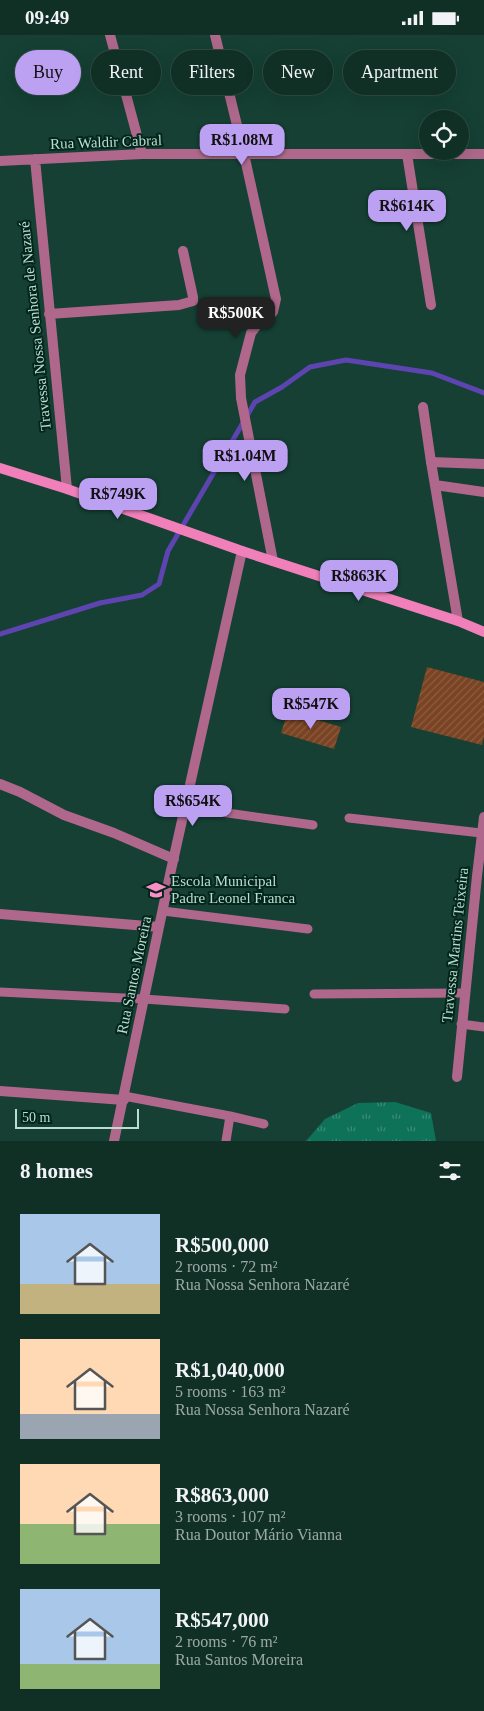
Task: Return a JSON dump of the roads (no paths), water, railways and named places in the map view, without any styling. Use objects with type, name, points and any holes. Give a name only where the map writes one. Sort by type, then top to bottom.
[{"type":"main road","points":[[0,468],[484,631]]},
{"type":"street","points":[[110,35],[142,154]]},
{"type":"street","points":[[215,35],[274,286],[276,306],[273,312],[256,325],[251,333],[240,375],[241,398],[273,561]]},
{"type":"street","name":"Rua Waldir Cabral","points":[[0,161],[142,154],[484,154]]},
{"type":"street","points":[[407,154],[431,305]]},
{"type":"street","name":"Travessa Nossa Senhora de Nazaré","points":[[34,159],[67,489]]},
{"type":"street","points":[[49,314],[179,305],[193,301],[182,251]]},
{"type":"street","points":[[423,407],[458,621]]},
{"type":"street","points":[[431,462],[484,464]]},
{"type":"street","points":[[435,485],[484,492]]},
{"type":"street","name":"Rua Santos Moreira","points":[[114,1141],[242,551]]},
{"type":"street","points":[[0,784],[20,792],[64,815],[114,833],[174,859]]},
{"type":"street","name":"Travessa Martins Teixeira","points":[[457,1077],[484,817]]},
{"type":"street","points":[[0,914],[159,927]]},
{"type":"street","points":[[0,1091],[124,1098]]},
{"type":"lane","points":[[185,807],[313,825]]},
{"type":"lane","points":[[349,819],[482,833]]},
{"type":"lane","points":[[163,911],[308,929]]},
{"type":"lane","points":[[0,992],[144,999],[285,1009]]},
{"type":"lane","points":[[314,994],[465,993]]},
{"type":"lane","points":[[461,1024],[484,1027]]},
{"type":"lane","points":[[124,1098],[230,1116],[264,1124]]},
{"type":"lane","points":[[226,1141],[230,1116]]},
{"type":"waterway","points":[[0,634],[100,603],[142,595],[159,584],[168,551],[255,402],[282,387],[310,367],[346,360],[432,373],[484,393]]},
{"type":"place","name":"Escola Municipal Padre Leonel Franca","points":[[156,890]]}]
